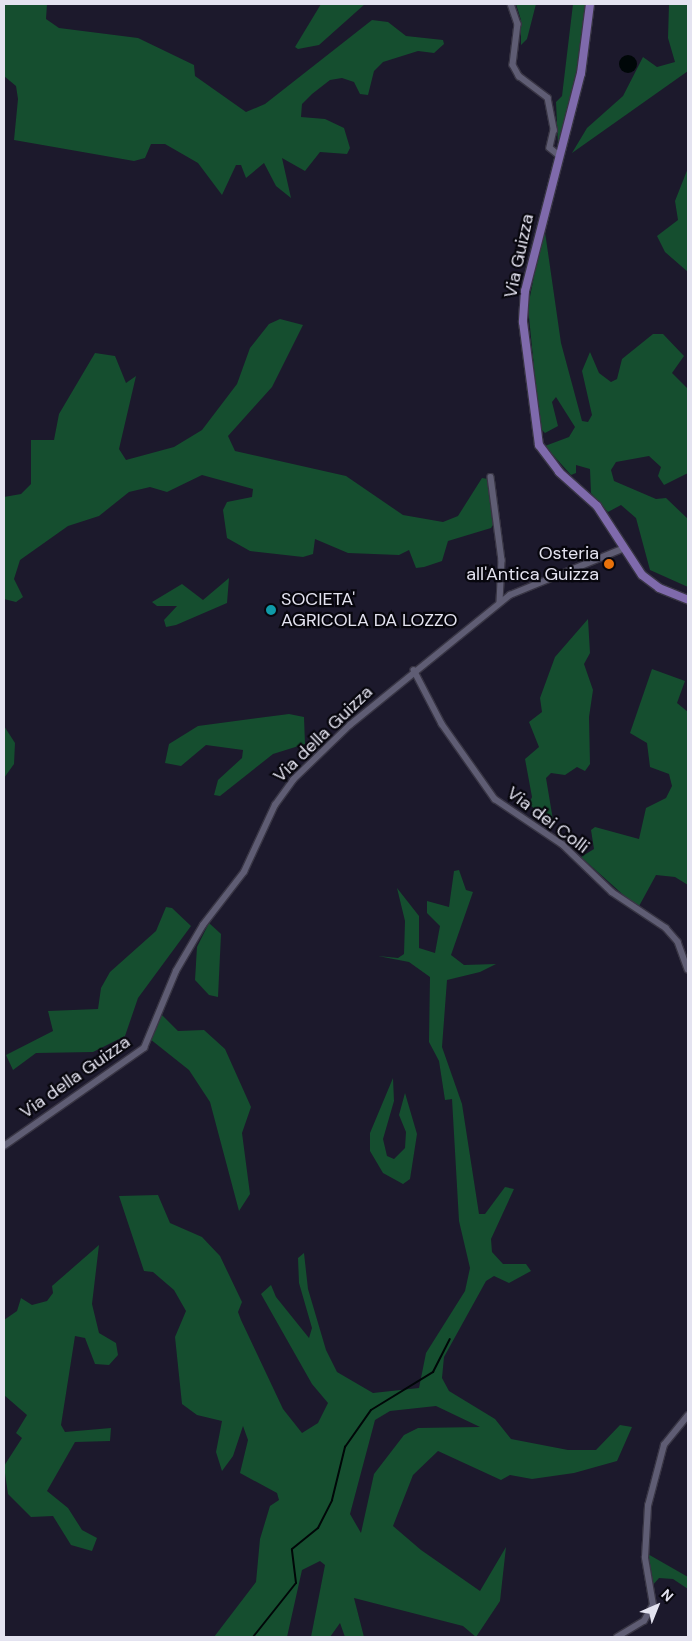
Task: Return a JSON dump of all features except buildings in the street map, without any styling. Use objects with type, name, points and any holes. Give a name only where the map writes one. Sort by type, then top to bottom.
[{"type":"main road","name":"Via Guizza","points":[[590,4],[581,73],[531,257],[523,307],[539,445],[559,472],[597,506],[622,549],[648,581],[688,600]]},
{"type":"street","points":[[511,4],[518,24],[513,65],[548,98],[554,130],[550,148],[560,156]]},
{"type":"street","points":[[491,477],[502,560],[500,602]]},
{"type":"street","name":"Via della Guizza","points":[[4,1146],[144,1048],[176,971],[203,925],[244,872],[285,789],[414,670],[500,602],[538,581],[622,549]]},
{"type":"street","name":"Via dei Colli","points":[[414,670],[442,724],[495,799],[562,844],[612,892],[666,928],[678,942],[688,969]]},
{"type":"street","points":[[616,1637],[644,1621],[654,1605],[645,1558],[648,1506],[664,1445],[688,1415]]},
{"type":"green space","points":[[4,4],[47,4],[46,19],[59,28],[138,38],[194,65],[195,76],[246,112],[265,104],[372,20],[388,22],[406,36],[443,40],[444,44],[434,53],[418,51],[383,62],[374,71],[368,95],[360,94],[354,82],[342,78],[330,80],[302,104],[301,117],[325,119],[344,128],[350,148],[347,154],[320,152],[305,171],[282,158],[291,198],[276,186],[264,163],[246,178],[241,165],[236,165],[222,195],[198,163],[165,144],[151,144],[145,158],[134,161],[14,140],[18,99],[16,86],[4,76]]},
{"type":"green space","points":[[321,4],[365,4],[319,45],[298,49],[295,47]]},
{"type":"green space","points":[[516,4],[536,4],[527,39],[521,45],[521,20]]},
{"type":"green space","points":[[573,4],[587,4],[582,51],[558,145],[556,102],[562,96]]},
{"type":"green space","points":[[669,4],[688,4],[688,71],[572,153],[587,128],[623,96],[643,57],[657,67],[675,62],[668,38]]},
{"type":"green space","points":[[688,168],[688,272],[665,252],[657,236],[678,220],[675,201]]},
{"type":"green space","points":[[544,225],[561,343],[582,421],[588,422],[592,415],[582,371],[590,352],[599,373],[611,382],[617,379],[622,359],[653,334],[663,334],[684,356],[672,373],[688,389],[688,473],[664,485],[658,476],[661,467],[649,456],[616,462],[611,470],[614,481],[656,499],[666,498],[688,519],[688,587],[650,570],[636,518],[621,505],[608,512],[591,493],[590,469],[576,465],[576,473],[571,475],[545,446],[569,437],[575,427],[556,397],[552,402],[558,426],[545,433],[540,428],[528,307]]},
{"type":"green space","points":[[280,319],[303,325],[272,387],[228,436],[235,451],[346,476],[403,515],[443,522],[458,516],[482,478],[488,479],[496,520],[491,528],[448,541],[442,561],[416,568],[409,550],[399,555],[348,553],[315,539],[313,554],[303,557],[250,551],[227,538],[223,510],[227,502],[252,497],[253,489],[202,475],[167,492],[150,487],[129,492],[99,516],[68,526],[20,560],[14,579],[23,597],[16,602],[4,599],[4,497],[21,494],[31,484],[31,440],[54,440],[59,414],[95,353],[115,356],[126,383],[136,376],[119,449],[126,460],[174,447],[202,430],[237,384],[250,348],[269,324]]},
{"type":"green space","points":[[229,578],[227,603],[176,625],[166,627],[164,620],[177,606],[157,606],[152,602],[182,584],[203,600]]},
{"type":"green space","points":[[588,619],[590,653],[584,664],[593,690],[589,717],[590,764],[585,771],[577,767],[565,775],[551,773],[546,778],[554,826],[529,804],[532,797],[525,759],[539,747],[529,722],[542,712],[540,698],[555,657]]},
{"type":"green space","points":[[652,669],[685,681],[677,703],[688,712],[688,885],[675,877],[656,875],[638,908],[581,857],[594,849],[591,830],[595,827],[639,839],[646,808],[666,798],[672,786],[669,774],[650,767],[647,743],[630,733]]},
{"type":"green space","points":[[289,714],[304,717],[305,744],[273,754],[220,796],[214,795],[218,780],[242,758],[243,750],[206,745],[181,766],[165,763],[169,744],[198,726]]},
{"type":"green space","points":[[4,726],[15,743],[14,764],[4,778]]},
{"type":"green space","points":[[459,870],[466,890],[473,892],[451,955],[464,965],[496,964],[480,972],[447,980],[442,1047],[462,1104],[479,1214],[485,1214],[505,1187],[514,1189],[491,1239],[492,1252],[503,1264],[526,1264],[531,1271],[509,1283],[494,1276],[486,1281],[444,1357],[442,1378],[449,1391],[495,1419],[511,1439],[568,1450],[596,1450],[620,1425],[632,1427],[617,1461],[574,1473],[532,1479],[510,1475],[501,1480],[438,1451],[413,1475],[393,1526],[421,1550],[480,1591],[506,1547],[500,1601],[476,1637],[463,1626],[354,1598],[364,1637],[345,1637],[340,1623],[330,1637],[311,1637],[325,1565],[320,1561],[302,1570],[287,1637],[214,1637],[256,1582],[260,1539],[270,1506],[279,1500],[277,1493],[240,1473],[248,1440],[243,1426],[233,1456],[222,1471],[216,1452],[222,1421],[197,1415],[182,1404],[175,1337],[186,1311],[174,1290],[153,1272],[144,1271],[119,1196],[158,1195],[170,1223],[202,1237],[220,1256],[242,1302],[238,1312],[241,1320],[283,1409],[302,1433],[318,1423],[328,1403],[312,1384],[261,1294],[271,1285],[276,1297],[309,1338],[312,1328],[299,1283],[298,1258],[304,1253],[308,1289],[326,1350],[337,1372],[373,1393],[419,1388],[426,1353],[465,1291],[470,1268],[459,1221],[452,1099],[445,1100],[439,1061],[429,1042],[430,977],[409,962],[378,956],[398,958],[404,954],[405,921],[397,888],[419,916],[419,948],[435,953],[440,926],[427,913],[427,901],[449,907],[454,871]],"holes":[[[436,1406],[480,1427],[418,1428],[404,1435],[374,1474],[361,1533],[350,1514],[375,1420],[390,1411]]]},
{"type":"green space","points":[[166,907],[172,908],[191,926],[138,998],[125,1036],[93,1052],[36,1053],[13,1070],[6,1055],[53,1031],[48,1011],[98,1009],[101,988],[110,972],[156,931]]},
{"type":"green space","points":[[209,923],[221,934],[218,997],[209,995],[195,980],[197,947]]},
{"type":"green space","points":[[158,1011],[178,1031],[204,1030],[225,1049],[251,1107],[242,1133],[250,1194],[239,1211],[210,1102],[189,1070],[150,1039]]},
{"type":"green space","points":[[393,1078],[394,1101],[383,1139],[387,1156],[394,1159],[405,1148],[406,1132],[399,1115],[405,1093],[417,1134],[410,1179],[403,1184],[383,1173],[370,1151],[370,1133]]},
{"type":"green space","points":[[99,1245],[92,1304],[99,1333],[116,1343],[118,1355],[109,1365],[95,1364],[85,1338],[75,1336],[61,1425],[65,1432],[111,1428],[110,1441],[75,1442],[47,1491],[68,1508],[82,1530],[97,1538],[92,1551],[71,1545],[53,1516],[31,1517],[8,1494],[4,1466],[22,1438],[16,1433],[27,1415],[4,1395],[4,1320],[17,1311],[21,1298],[32,1305],[47,1301],[53,1293],[52,1286]]},
{"type":"green space","points":[[646,1553],[688,1577],[688,1589],[673,1579],[659,1578],[652,1586]]},
{"type":"shaded area","points":[[628,55],[634,58],[637,64],[634,70],[628,73],[622,70],[619,64],[622,58]]},
{"type":"waterway","points":[[253,1637],[296,1583],[292,1549],[318,1528],[332,1500],[345,1447],[371,1410],[433,1372],[450,1339]]},
{"type":"place","name":"Osteria all'Antica Guizza","points":[[609,564]]},
{"type":"place","name":"SOCIETA' AGRICOLA DA LOZZO","points":[[271,610]]}]
